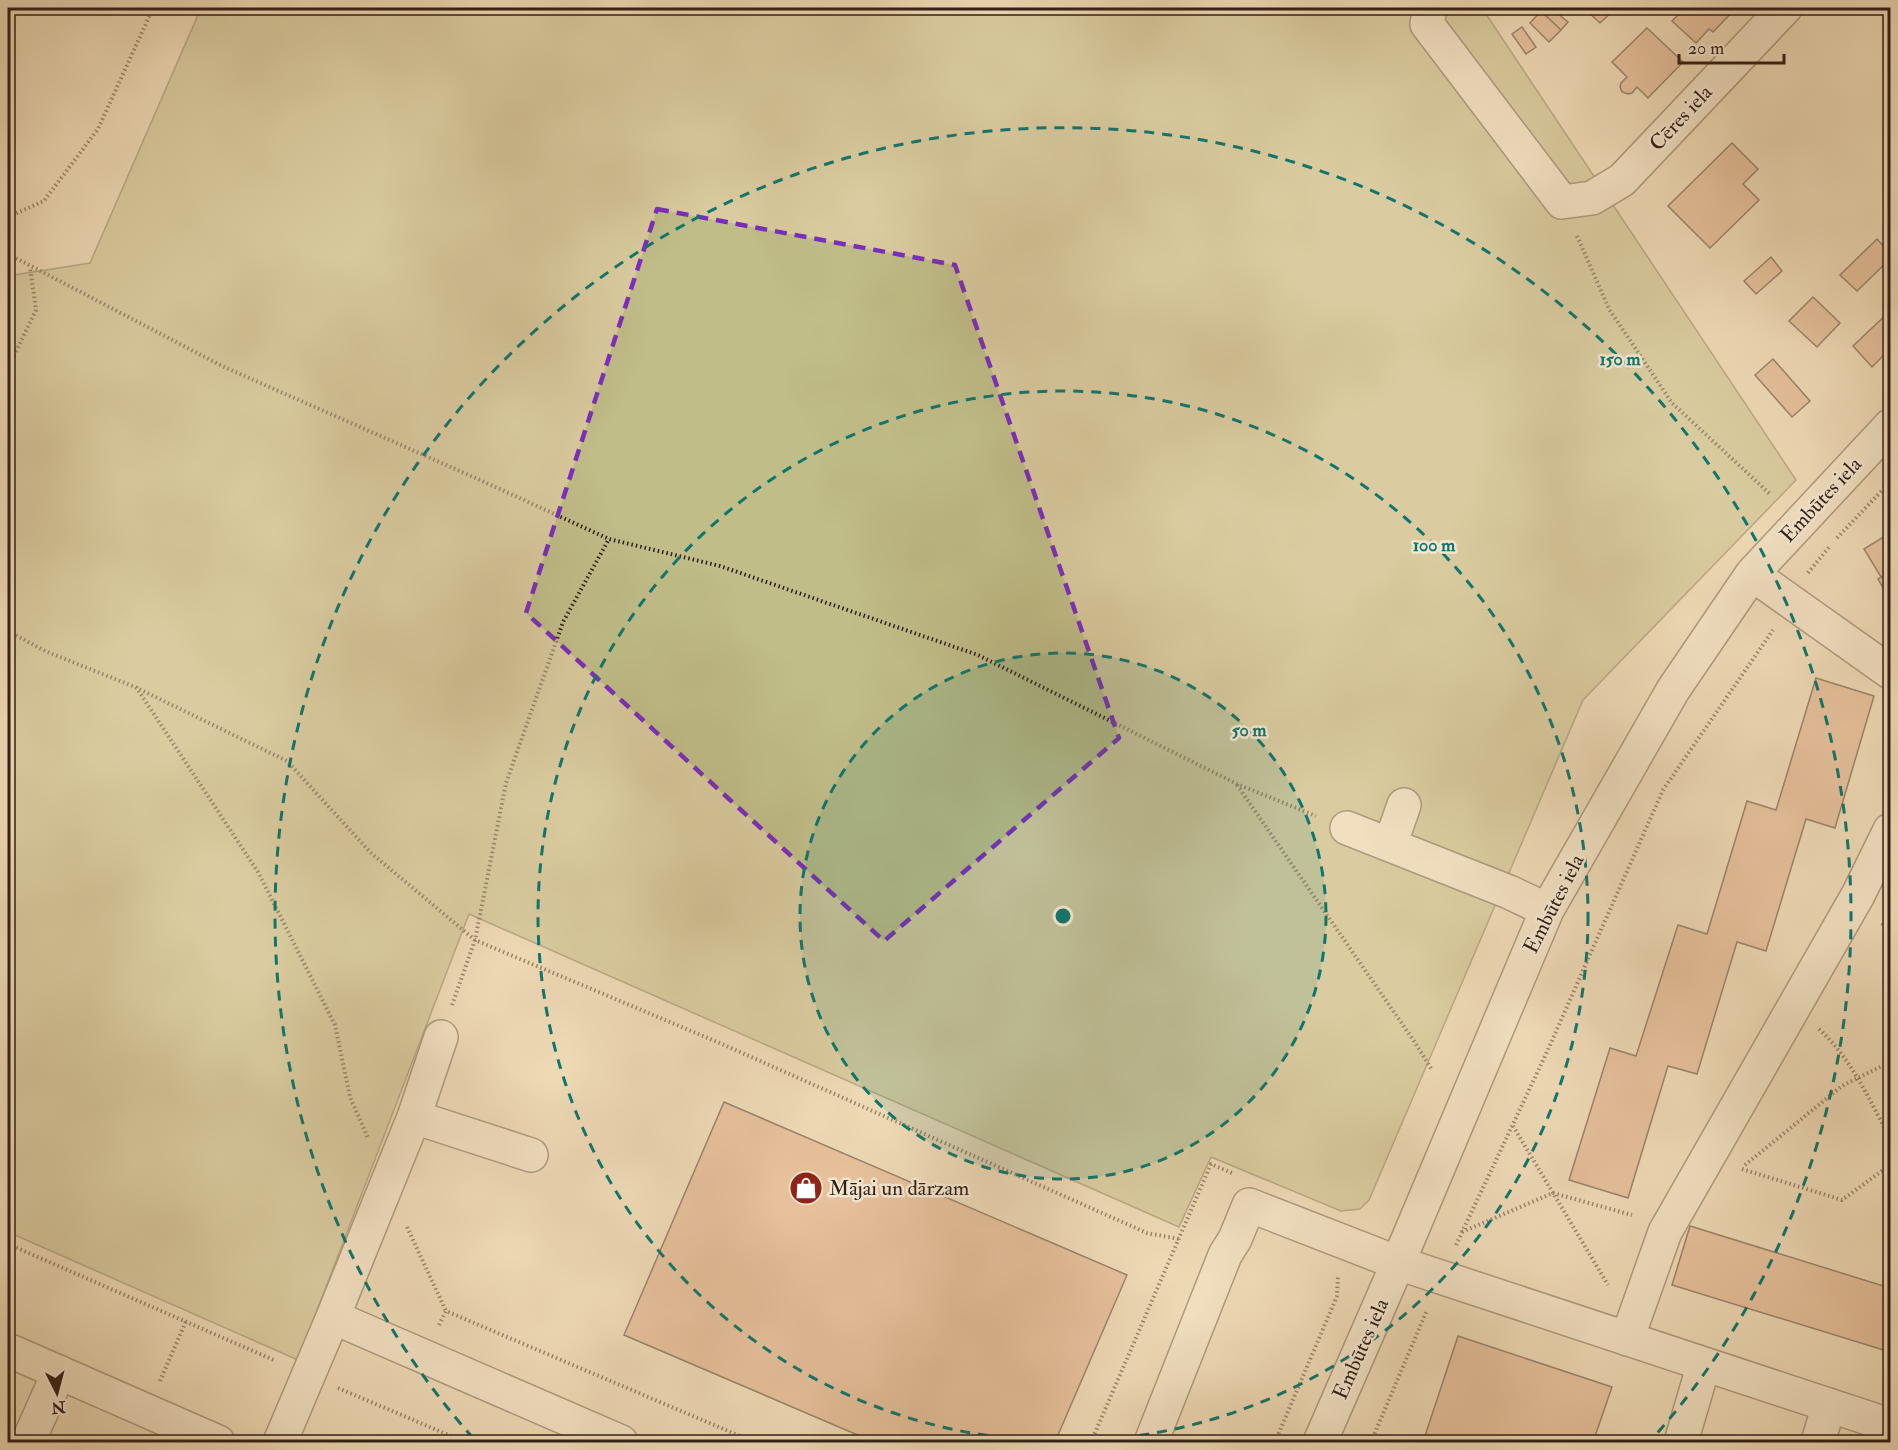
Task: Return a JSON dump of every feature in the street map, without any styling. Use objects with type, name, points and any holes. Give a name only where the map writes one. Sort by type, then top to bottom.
[{"type":"street","name":"Cēres iela","points":[[1562,202],[1592,198],[1622,180],[1785,8]]},
{"type":"street","points":[[1428,16],[1562,202]]},
{"type":"street","name":"Embūtes iela","points":[[1320,1443],[1547,910],[1673,690],[1752,574],[1890,426]]},
{"type":"street","points":[[1752,574],[1890,672]]},
{"type":"street","points":[[1390,845],[1404,805]]},
{"type":"street","points":[[1347,828],[1509,892],[1547,910]]},
{"type":"street","points":[[1627,1339],[1665,1232],[1858,895],[1890,830]]},
{"type":"street","points":[[280,1443],[414,1117],[441,1037]]},
{"type":"street","points":[[414,1117],[531,1155]]},
{"type":"street","points":[[1151,1443],[1225,1255],[1235,1239],[1248,1205],[1398,1263],[1883,1423],[1890,1421]]},
{"type":"street","points":[[333,1317],[621,1443]]},
{"type":"street","points":[[8,1350],[218,1443]]},
{"type":"street","points":[[1681,1443],[1704,1364]]},
{"type":"street","points":[[28,1443],[59,1372]]},
{"type":"street","points":[[1818,1443],[1829,1405]]},
{"type":"path","points":[[8,217],[44,201],[98,129],[153,8]]},
{"type":"path","points":[[1562,202],[1609,309],[1672,404],[1771,495]]},
{"type":"path","points":[[8,254],[222,366],[609,539],[720,566],[978,655],[1237,784],[1347,828]]},
{"type":"path","points":[[8,368],[36,310],[30,266]]},
{"type":"path","points":[[1371,1443],[1441,1277],[1546,1054],[1663,790],[1776,625],[1787,600],[1828,547],[1890,482]]},
{"type":"path","points":[[441,1037],[475,940],[506,783],[563,622],[609,539]]},
{"type":"path","points":[[8,631],[45,651],[135,687],[286,761],[371,852],[475,940],[722,1044],[1147,1233],[1179,1239]]},
{"type":"path","points":[[135,687],[258,872],[336,1025],[350,1096],[446,1311],[754,1443]]},
{"type":"path","points":[[1237,784],[1432,1070]]},
{"type":"path","points":[[1795,1006],[1832,1040],[1890,1138]]},
{"type":"path","points":[[1733,1176],[1842,1086],[1890,1062]]},
{"type":"path","points":[[1512,1126],[1608,1285]]},
{"type":"path","points":[[1741,1168],[1842,1200],[1890,1165]]},
{"type":"path","points":[[1462,1233],[1553,1193],[1632,1215]]},
{"type":"path","points":[[1275,1443],[1337,1296],[1338,1277],[1333,1258],[1338,1240]]},
{"type":"path","points":[[8,1244],[465,1443]]},
{"type":"path","points":[[424,1357],[446,1311]]},
{"type":"path","points":[[156,1390],[186,1321]]},
{"type":"highlighted area","points":[[657,209],[955,265],[1119,738],[884,941],[526,613]]},
{"type":"shaded area","points":[[201,8],[1482,8],[1796,480],[1583,700],[1369,1200],[1360,1209],[1341,1211],[1211,1157],[1179,1227],[469,914],[298,1360],[8,1232],[8,276],[90,263]]},
{"type":"building","points":[[1551,8],[1568,22],[1561,30],[1544,14]]},
{"type":"building","points":[[1588,8],[1616,8],[1600,23],[1586,10]]},
{"type":"building","points":[[1685,8],[1736,8],[1713,32],[1709,29],[1696,43],[1672,21]]},
{"type":"building","points":[[1541,11],[1561,30],[1549,42],[1530,23]]},
{"type":"building","points":[[1522,27],[1536,47],[1526,54],[1512,34]]},
{"type":"building","points":[[1647,28],[1683,62],[1648,98],[1637,87],[1632,93],[1622,92],[1621,83],[1627,77],[1612,62]]},
{"type":"building","points":[[1732,143],[1758,169],[1743,184],[1759,200],[1710,248],[1668,206]]},
{"type":"building","points":[[1877,239],[1890,253],[1890,259],[1857,291],[1840,275]]},
{"type":"building","points":[[1771,257],[1782,271],[1756,294],[1744,281]]},
{"type":"building","points":[[1813,297],[1840,323],[1817,347],[1789,321]]},
{"type":"building","points":[[1890,311],[1890,349],[1872,367],[1853,346]]},
{"type":"building","points":[[1773,359],[1810,401],[1792,417],[1755,375]]},
{"type":"building","points":[[1885,536],[1890,544],[1890,572],[1881,577],[1864,549]]},
{"type":"building","points":[[1890,572],[1890,600],[1878,579]]},
{"type":"building","points":[[1816,678],[1874,696],[1835,828],[1806,819],[1766,951],[1737,942],[1697,1074],[1668,1066],[1628,1198],[1569,1180],[1610,1048],[1636,1056],[1678,925],[1707,934],[1747,801],[1776,810]]},
{"type":"building","name":"Mājai un dārzam","points":[[724,1102],[1127,1275],[1055,1442],[874,1442],[624,1335]]},
{"type":"building","points":[[1690,1226],[1890,1288],[1890,1352],[1672,1285]]},
{"type":"building","points":[[1458,1336],[1612,1387],[1593,1442],[1423,1442]]},
{"type":"place","name":"Mājai un dārzam","points":[[806,1188]]}]
